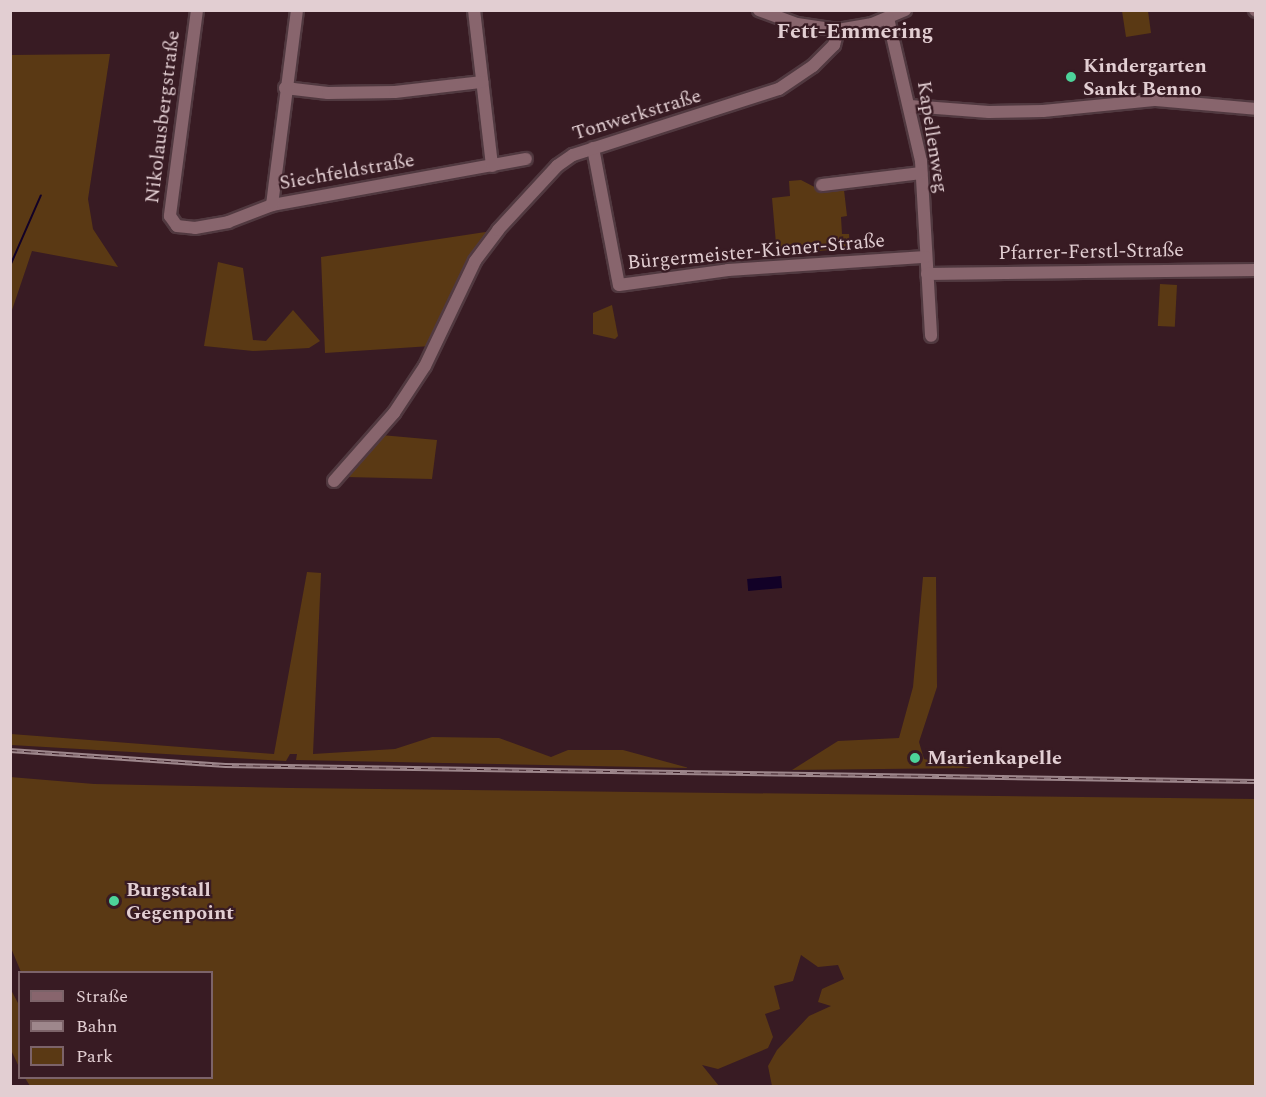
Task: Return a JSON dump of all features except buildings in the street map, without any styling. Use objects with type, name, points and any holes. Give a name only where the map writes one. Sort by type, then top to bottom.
[{"type":"street","name":"Nikolausbergstraße","points":[[177,226],[170,216],[197,10]]},
{"type":"street","points":[[272,205],[285,88],[297,10]]},
{"type":"street","points":[[474,10],[492,166]]},
{"type":"street","points":[[759,10],[797,24],[838,30],[888,18],[905,10]]},
{"type":"street","name":"Kapellenweg","points":[[888,18],[910,106],[921,173],[931,336]]},
{"type":"street","name":"Tonwerkstraße","points":[[334,481],[411,387],[433,350],[456,294],[498,230],[557,166],[573,155],[593,148],[780,89],[813,66],[834,45],[838,30]]},
{"type":"street","points":[[285,88],[328,93],[395,92],[482,82]]},
{"type":"street","points":[[910,106],[1022,111],[1156,100],[1256,109]]},
{"type":"street","name":"Bürgermeister-Kiener-Straße","points":[[593,148],[619,285],[728,270],[927,257]]},
{"type":"street","name":"Siechfeldstraße","points":[[177,226],[195,228],[228,222],[272,205],[526,159]]},
{"type":"street","points":[[822,185],[921,173]]},
{"type":"street","name":"Pfarrer-Ferstl-Straße","points":[[927,274],[1256,270]]},
{"type":"green space","points":[[1122,11],[1148,11],[1151,33],[1126,37]]},
{"type":"green space","points":[[110,54],[88,199],[93,229],[118,267],[32,251],[11,313],[11,55]]},
{"type":"green space","points":[[801,180],[824,192],[844,190],[847,216],[841,217],[842,234],[849,234],[850,248],[777,255],[772,198],[790,196],[789,181]]},
{"type":"green space","points":[[492,231],[470,259],[431,346],[325,353],[321,257]]},
{"type":"green space","points":[[218,262],[243,268],[253,340],[266,341],[293,310],[320,341],[309,348],[253,351],[204,346]]},
{"type":"green space","points":[[1160,284],[1177,285],[1175,327],[1158,326]]},
{"type":"green space","points":[[612,305],[618,336],[615,339],[593,334],[593,313]]},
{"type":"green space","points":[[381,435],[437,440],[432,479],[346,477]]},
{"type":"green space","points":[[307,572],[321,573],[313,754],[395,749],[432,737],[499,738],[551,757],[568,750],[623,750],[689,768],[296,760],[297,754],[290,754],[286,761],[11,745],[11,734],[274,754]]},
{"type":"green space","points":[[923,577],[936,577],[937,687],[919,742],[924,759],[972,768],[792,770],[838,741],[899,738],[913,687]]},
{"type":"green space","points":[[10,777],[94,784],[291,788],[1255,799],[1255,1086],[772,1086],[768,1066],[777,1050],[809,1016],[831,1006],[818,1002],[822,989],[844,979],[838,965],[818,967],[801,955],[793,981],[774,986],[780,1009],[765,1014],[773,1037],[768,1048],[718,1069],[702,1065],[719,1086],[30,1086],[26,1079],[213,1079],[213,971],[21,971],[11,948]]},
{"type":"green space","points":[[10,988],[18,1003],[18,1065],[11,1050]]},
{"type":"shaded area","points":[[781,576],[782,588],[748,591],[747,579]]},
{"type":"waterway","points":[[10,266],[41,195]]},
{"type":"railway","points":[[10,750],[225,765],[1256,781]]},
{"type":"place","name":"Kindergarten Sankt Benno","points":[[1071,77]]},
{"type":"place","name":"Marienkapelle","points":[[915,758]]},
{"type":"place","name":"Burgstall Gegenpoint","points":[[114,901]]},
{"type":"district","name":"Fett-Emmering","points":[[855,32]]}]
